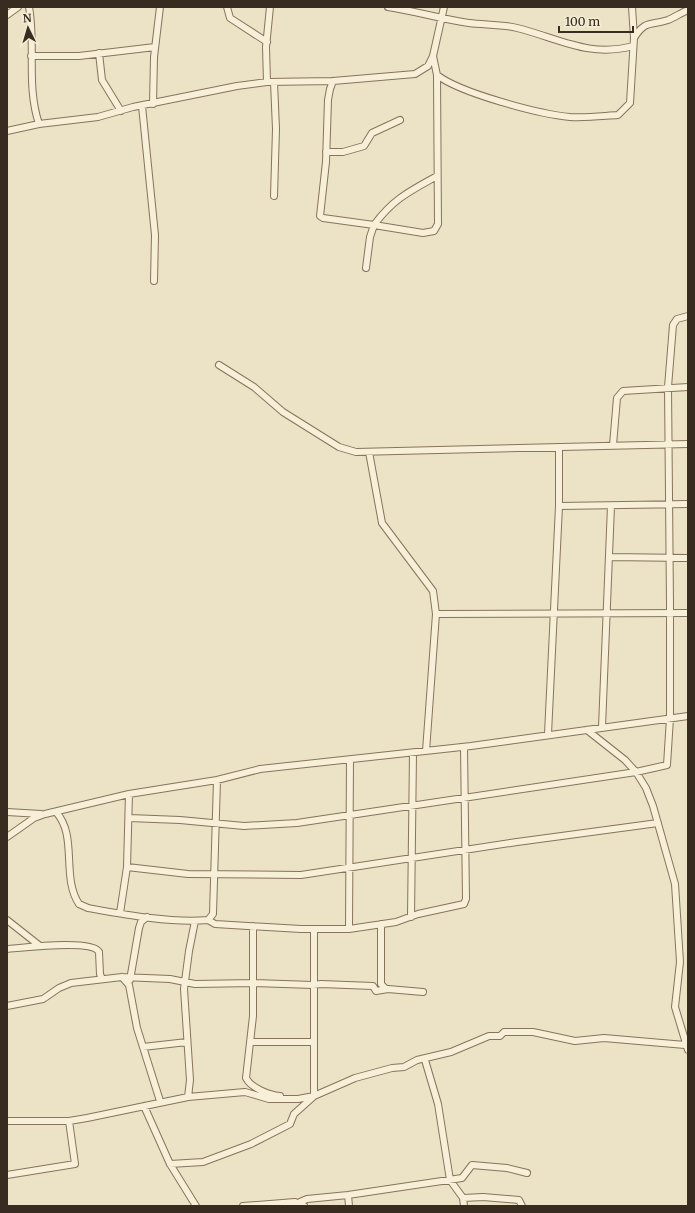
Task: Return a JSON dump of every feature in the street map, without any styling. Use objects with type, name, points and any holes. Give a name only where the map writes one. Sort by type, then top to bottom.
[{"type":"street","points":[[7,15],[18,7]]},
{"type":"street","points":[[29,7],[32,43],[32,98],[39,124]]},
{"type":"street","points":[[153,104],[155,47],[160,7]]},
{"type":"street","points":[[227,7],[230,18],[267,42]]},
{"type":"street","points":[[267,82],[267,42],[270,7]]},
{"type":"street","points":[[388,7],[467,23],[516,28],[576,47],[620,50],[632,46]]},
{"type":"street","points":[[7,131],[39,124],[98,117],[222,88],[267,82],[333,80],[415,74],[428,66],[433,56],[444,7]]},
{"type":"street","points":[[632,7],[634,38]]},
{"type":"street","points":[[437,74],[453,85],[477,94],[552,114],[576,117],[618,114],[630,103],[632,46],[638,31],[649,23],[666,21],[688,10]]},
{"type":"street","points":[[31,56],[79,56],[155,47]]},
{"type":"street","points":[[99,53],[102,80],[121,111]]},
{"type":"street","points":[[333,80],[328,100],[326,152],[320,216],[323,218],[423,233],[434,231],[438,224],[437,74],[433,56]]},
{"type":"street","points":[[274,82],[276,129],[274,196]]},
{"type":"street","points":[[142,106],[155,235],[154,281]]},
{"type":"street","points":[[326,152],[343,152],[364,146],[372,133],[400,120]]},
{"type":"street","points":[[366,268],[370,237],[374,225],[384,211],[401,196],[437,176]]},
{"type":"street","points":[[129,818],[180,820],[244,826],[275,825],[350,816],[465,797],[636,772],[668,765],[670,718],[670,558],[668,387],[672,325],[677,319],[688,316]]},
{"type":"street","points":[[219,365],[254,387],[283,412],[340,447],[356,452],[688,444]]},
{"type":"street","points":[[613,445],[617,398],[619,394],[623,391],[668,387],[688,387]]},
{"type":"street","points":[[548,734],[552,613],[558,506],[559,447]]},
{"type":"street","points":[[369,452],[382,523],[433,591],[436,614],[426,751]]},
{"type":"street","points":[[558,506],[688,504]]},
{"type":"street","points":[[602,727],[611,506]]},
{"type":"street","points":[[609,557],[688,558]]},
{"type":"street","points":[[436,614],[552,613],[606,615],[688,613]]},
{"type":"street","points":[[7,837],[34,818],[45,814],[129,794],[217,780],[260,769],[464,747],[548,734],[688,716]]},
{"type":"street","points":[[7,1121],[69,1120],[188,1097],[250,1093],[269,1099],[286,1100],[314,1096],[354,1078],[392,1068],[404,1067],[417,1060],[425,1060],[464,1048],[489,1036],[500,1036],[504,1032],[533,1032],[575,1041],[604,1038],[687,1048],[675,1007],[680,962],[675,884],[658,823],[646,788],[636,772],[625,760],[587,730]]},
{"type":"street","points":[[56,812],[66,827],[69,865],[77,900],[83,907],[147,917],[195,921],[208,920],[215,924],[314,929],[349,928],[381,924],[465,904],[464,747]]},
{"type":"street","points":[[411,917],[412,753]]},
{"type":"street","points":[[349,928],[350,760]]},
{"type":"street","points":[[208,920],[213,914],[217,780]]},
{"type":"street","points":[[120,913],[127,867],[129,794]]},
{"type":"street","points":[[7,812],[45,814]]},
{"type":"street","points":[[127,867],[188,874],[291,876],[349,869],[517,842],[658,823]]},
{"type":"street","points":[[147,917],[141,922],[129,985],[133,1010],[160,1102]]},
{"type":"street","points":[[7,920],[40,946]]},
{"type":"street","points":[[188,1097],[190,1080],[185,982],[191,935],[195,921]]},
{"type":"street","points":[[381,924],[381,984],[386,989]]},
{"type":"street","points":[[254,926],[254,983],[246,1075],[249,1082],[272,1095],[292,1097],[309,1093],[314,1096]]},
{"type":"street","points":[[170,1164],[203,1162],[256,1141],[290,1124],[294,1114],[314,1096],[314,929]]},
{"type":"street","points":[[7,949],[72,945],[94,947],[99,952],[100,974],[102,979]]},
{"type":"street","points":[[122,977],[129,985]]},
{"type":"street","points":[[7,1006],[43,999],[59,988],[71,983],[122,977],[170,979],[194,984],[254,983],[373,986],[376,991],[386,989],[423,992]]},
{"type":"street","points":[[143,1047],[187,1042]]},
{"type":"street","points":[[250,1042],[313,1042]]},
{"type":"street","points":[[425,1060],[438,1104],[450,1180],[463,1198],[464,1206]]},
{"type":"street","points":[[144,1106],[170,1164],[196,1206]]},
{"type":"street","points":[[7,1175],[75,1164],[69,1120]]},
{"type":"street","points":[[243,1206],[302,1204],[307,1199],[348,1195],[462,1178],[472,1165],[507,1168],[527,1173]]},
{"type":"street","points":[[348,1195],[349,1206]]},
{"type":"street","points":[[463,1198],[483,1197],[519,1200],[522,1206]]}]
